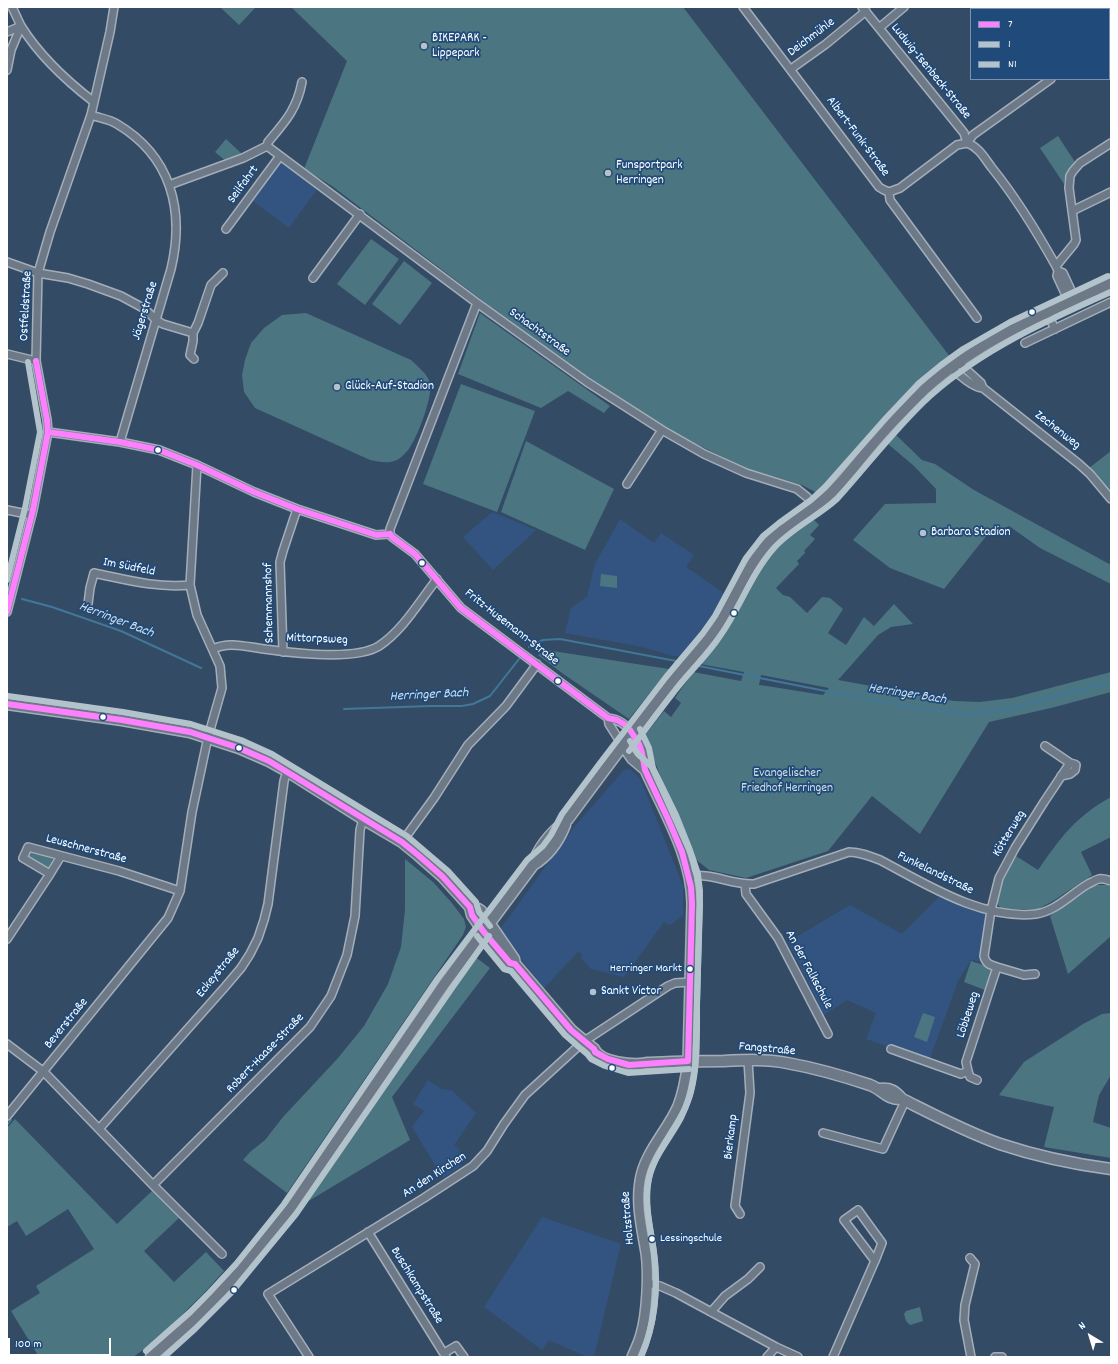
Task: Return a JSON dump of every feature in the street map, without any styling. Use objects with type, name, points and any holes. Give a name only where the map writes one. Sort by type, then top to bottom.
[{"type":"main road","points":[[151,1357],[196,1318],[242,1269],[270,1234],[296,1199],[445,983],[533,865],[538,852],[558,827],[568,819],[672,682],[714,632],[750,567],[765,547],[782,531],[830,494],[886,429],[908,406],[927,388],[955,366],[994,341],[1046,313],[1111,283]]},
{"type":"main road","points":[[7,704],[122,720],[190,732],[246,751],[288,771],[402,842],[442,876],[470,907]]},
{"type":"main road","name":"Fangstraße","points":[[470,907],[481,911],[514,959],[515,964],[564,1023],[584,1042],[594,1049],[598,1048],[617,1056],[648,1063],[748,1060],[786,1063],[811,1068],[853,1080],[880,1090],[888,1088],[904,1100],[1000,1144],[1055,1159],[1111,1169]]},
{"type":"main road","name":"Fangstraße","points":[[470,907],[472,915],[483,931],[510,963],[515,964]]},
{"type":"street","points":[[12,7],[21,26],[34,44],[62,75],[94,102]]},
{"type":"street","name":"Ostfeldstraße","points":[[7,612],[32,515],[48,432],[36,361],[38,273],[52,226],[91,114],[110,32],[114,7]]},
{"type":"street","name":"Albert-Funk-Straße","points":[[743,7],[879,187],[889,192],[890,200],[977,318]]},
{"type":"street","points":[[879,28],[904,7]]},
{"type":"street","name":"Deichmühle","points":[[791,69],[826,44],[864,9]]},
{"type":"street","name":"Ludwig-Isenbeck-Straße","points":[[864,9],[964,133],[967,143],[976,148],[1013,196],[1033,226],[1057,268],[1063,273],[1072,300]]},
{"type":"street","points":[[7,32],[21,26]]},
{"type":"street","points":[[7,70],[11,50],[21,26]]},
{"type":"street","points":[[889,192],[900,188],[957,145],[967,143],[973,135],[1050,80]]},
{"type":"street","points":[[169,185],[243,158],[267,146],[268,142],[293,110],[298,99],[302,82]]},
{"type":"street","name":"Jägerstraße","points":[[91,114],[116,124],[140,141],[164,172],[174,202],[177,222],[175,252],[120,442]]},
{"type":"street","points":[[1057,268],[1076,240],[1069,182],[1072,171],[1080,163],[1111,143]]},
{"type":"street","name":"Schachtstraße","points":[[267,146],[360,214],[477,303],[587,382],[662,430],[704,454],[746,473],[797,489],[808,497],[815,507]]},
{"type":"street","name":"Seilfahrt","points":[[226,229],[280,156]]},
{"type":"street","points":[[1072,211],[1111,192]]},
{"type":"street","points":[[313,278],[360,214]]},
{"type":"street","points":[[7,262],[38,273],[82,282],[121,296],[145,309],[156,320],[163,324],[193,333]]},
{"type":"street","points":[[194,359],[190,355],[193,333],[211,285],[223,273]]},
{"type":"street","points":[[1025,343],[1111,302]]},
{"type":"street","points":[[48,432],[120,442],[158,450],[197,465],[254,492],[297,509],[376,535],[390,534],[390,529],[477,303]]},
{"type":"street","points":[[1046,313],[1055,329]]},
{"type":"street","points":[[7,354],[36,361]]},
{"type":"street","name":"Zechenweg","points":[[955,366],[958,375],[979,388],[983,388],[1079,464],[1111,498]]},
{"type":"street","points":[[627,484],[662,430]]},
{"type":"street","name":"Beverstraße","points":[[7,1116],[168,918],[180,891],[192,812],[208,737],[222,688],[220,666],[196,615],[190,585],[197,465]]},
{"type":"street","name":"Schemmannshof","points":[[283,652],[280,562],[282,551],[297,509]]},
{"type":"street","points":[[7,510],[32,515]]},
{"type":"street","name":"Fritz-Husemann-Straße","points":[[390,534],[415,554],[461,608],[608,718],[616,719],[633,733]]},
{"type":"street","name":"Im Südfeld","points":[[88,604],[94,573],[150,585],[190,585]]},
{"type":"street","name":"Mittorpsweg","points":[[213,649],[220,645],[231,644],[283,652],[346,655],[361,653],[378,647],[389,638],[400,627],[437,579]]},
{"type":"street","points":[[402,842],[434,798],[468,745],[506,706],[537,664]]},
{"type":"street","name":"Fritz-Husemann-Straße","points":[[608,718],[609,724],[623,746]]},
{"type":"street","points":[[633,733],[641,747],[645,761],[645,770]]},
{"type":"street","points":[[623,746],[632,759],[645,770]]},
{"type":"street","name":"Kötterweg","points":[[991,910],[999,878],[1004,868],[1070,763],[1045,746]]},
{"type":"street","name":"Holzstraße","points":[[632,1357],[644,1323],[647,1283],[646,1255],[639,1214],[640,1180],[645,1163],[678,1106],[685,1087],[688,1061],[690,982],[692,891],[690,876],[674,833],[645,770]]},
{"type":"street","name":"Eckeystraße","points":[[99,1129],[224,988],[241,968],[250,954],[258,938],[268,904],[284,781],[288,771]]},
{"type":"street","name":"Robert-Haase-Straße","points":[[153,1185],[310,1027],[331,996],[347,955],[355,916],[360,830],[363,819]]},
{"type":"street","name":"Leuschnerstraße","points":[[50,874],[23,858],[28,847],[119,871],[180,891]]},
{"type":"street","name":"Funkelandstraße","points":[[745,885],[754,884],[849,852],[854,852],[868,855],[880,860],[959,901],[1007,913],[1037,914],[1048,911],[1080,889],[1098,879],[1111,881]]},
{"type":"street","points":[[7,939],[61,856]]},
{"type":"street","points":[[690,876],[711,876],[745,885]]},
{"type":"street","name":"An der Falkschule","points":[[745,885],[746,894],[778,938],[828,1034]]},
{"type":"street","points":[[991,910],[984,956],[985,961],[989,965],[1024,975],[1035,974]]},
{"type":"street","name":"Löbbeweg","points":[[968,1071],[966,1062],[997,967]]},
{"type":"street","points":[[584,1042],[668,986],[690,982]]},
{"type":"street","name":"An den Kirchen","points":[[309,1357],[268,1294],[473,1166],[487,1152],[504,1124],[525,1095],[584,1042]]},
{"type":"street","points":[[7,1044],[44,1072],[222,1254]]},
{"type":"street","points":[[891,1049],[961,1074],[968,1071],[970,1077],[978,1080]]},
{"type":"street","name":"Bierkamp","points":[[740,1214],[735,1206],[750,1093],[748,1060]]},
{"type":"street","points":[[823,1133],[883,1149],[904,1100]]},
{"type":"street","points":[[833,1357],[875,1261],[882,1243],[858,1210],[844,1220],[875,1261]]},
{"type":"street","name":"Buschkampstraße","points":[[368,1232],[445,1355],[456,1346],[464,1357]]},
{"type":"street","points":[[970,1258],[975,1264],[965,1305],[964,1320],[970,1357]]},
{"type":"street","points":[[711,1312],[725,1296],[748,1279],[760,1267]]},
{"type":"street","points":[[647,1283],[660,1286],[798,1357]]},
{"type":"street","points":[[767,1357],[776,1347]]},
{"type":"street","points":[[995,1357],[1002,1357]]},
{"type":"shaded area","points":[[282,161],[318,188],[289,228],[253,201]]},
{"type":"shaded area","points":[[492,512],[536,530],[493,570],[463,537]]},
{"type":"shaded area","points":[[620,519],[654,543],[661,533],[694,555],[686,567],[725,594],[719,608],[682,656],[673,656],[643,647],[565,633],[571,608],[587,597],[595,564]]},
{"type":"shaded area","points":[[630,769],[641,780],[683,886],[683,915],[670,925],[664,922],[624,977],[591,969],[581,958],[583,955],[579,951],[544,988],[505,938],[501,928],[575,826],[624,770]]},
{"type":"shaded area","points":[[941,895],[990,911],[984,962],[971,960],[958,981],[929,1061],[866,1039],[876,1013],[847,1000],[824,1015],[788,942],[850,905],[902,934]]},
{"type":"shaded area","points":[[428,1080],[441,1089],[451,1090],[476,1113],[454,1145],[460,1151],[457,1159],[461,1166],[443,1178],[412,1127],[424,1111],[413,1104]]},
{"type":"shaded area","points":[[542,1217],[621,1244],[594,1357],[587,1357],[549,1340],[542,1350],[484,1307]]},
{"type":"green space","points":[[220,7],[256,7],[239,25]]},
{"type":"green space","points":[[291,7],[683,7],[951,358],[922,383],[889,415],[819,494],[802,485],[745,468],[676,434],[587,376],[487,304],[332,186],[304,169],[347,61]]},
{"type":"green space","points":[[1058,136],[1075,162],[1065,178],[1064,184],[1040,148]]},
{"type":"green space","points":[[226,139],[242,154],[227,162],[215,152]]},
{"type":"green space","points":[[371,239],[399,259],[365,305],[337,284]]},
{"type":"green space","points":[[404,261],[432,283],[400,325],[372,304]]},
{"type":"green space","name":"Glück-Auf-Stadion","points":[[306,313],[411,360],[427,376],[430,383],[430,389],[427,406],[421,425],[408,450],[399,459],[387,462],[370,460],[255,408],[244,392],[242,375],[251,343],[264,328],[282,315]]},
{"type":"green space","points":[[480,313],[610,406],[604,413],[568,391],[541,408],[458,374]]},
{"type":"green space","points":[[461,384],[535,411],[497,512],[423,484]]},
{"type":"green space","points":[[895,434],[922,460],[935,464],[974,490],[1111,565],[1111,584],[1040,548],[1009,526],[1002,529],[995,525],[944,589],[890,568],[853,540],[885,504],[936,503],[936,489],[914,466],[881,438],[885,435]]},
{"type":"green space","points":[[526,441],[614,489],[585,550],[501,512]]},
{"type":"green space","points":[[1111,451],[1111,497],[1089,468]]},
{"type":"green space","name":"Evangelischer Friedhof Herringen","points":[[812,518],[819,525],[810,535],[815,539],[797,561],[799,564],[776,588],[783,595],[790,597],[807,613],[822,597],[830,598],[843,609],[828,633],[846,645],[864,617],[874,626],[894,604],[913,624],[891,627],[878,635],[838,680],[954,701],[980,702],[1012,698],[1111,672],[1111,692],[1051,708],[989,722],[920,834],[872,796],[828,851],[746,878],[709,870],[694,858],[682,841],[671,805],[645,735],[664,711],[671,717],[681,703],[675,698],[693,672],[741,681],[744,672],[700,664],[727,629],[755,575],[768,554],[786,536]],"holes":[[[761,675],[829,688],[823,695],[759,685]]]},
{"type":"green space","points":[[601,574],[617,576],[617,588],[600,586]]},
{"type":"green space","points":[[546,650],[669,669],[629,719],[538,655]]},
{"type":"green space","points":[[1111,797],[1111,837],[1081,852],[1092,875],[1053,901],[1038,909],[1001,909],[997,903],[1004,878],[1016,856],[1038,870],[1054,847],[1078,820]]},
{"type":"green space","points":[[31,850],[54,857],[48,868],[28,858],[27,856]]},
{"type":"green space","points":[[405,859],[433,882],[451,902],[464,919],[466,927],[463,935],[287,1193],[243,1160],[250,1152],[265,1140],[283,1117],[338,1058],[364,1026],[388,984],[401,947],[405,910]]},
{"type":"green space","points":[[1095,885],[1107,885],[1111,887],[1111,936],[1068,974],[1050,916],[1078,895]]},
{"type":"green space","points":[[470,953],[490,968],[392,1097],[410,1140],[292,1211]]},
{"type":"green space","points":[[971,961],[984,965],[990,969],[990,981],[985,990],[964,982]]},
{"type":"green space","points":[[923,1013],[935,1017],[927,1042],[914,1037]]},
{"type":"green space","points":[[1111,1013],[1111,1075],[1099,1095],[1093,1122],[1111,1128],[1111,1158],[1044,1147],[1054,1107],[999,1095],[1024,1062],[1083,1024],[1102,1014]]},
{"type":"green space","points":[[15,1119],[117,1224],[152,1191],[179,1218],[144,1251],[174,1282],[206,1252],[224,1271],[154,1342],[133,1357],[39,1357],[11,1311],[40,1293],[36,1286],[94,1249],[68,1209],[26,1236],[17,1221],[7,1227],[7,1128]]},
{"type":"green space","points":[[920,1307],[923,1321],[910,1325],[906,1321],[904,1314],[906,1311]]},
{"type":"waterway","name":"Herringer Bach","points":[[22,599],[52,607],[121,631],[201,668]]},
{"type":"waterway","name":"Herringer Bach","points":[[529,647],[543,640],[560,639],[676,661]]},
{"type":"waterway","name":"Herringer Bach","points":[[344,709],[462,706],[473,704],[490,696],[519,659]]},
{"type":"waterway","name":"Herringer Bach","points":[[699,666],[876,701],[971,715],[1008,709],[1111,682]]},
{"type":"waterway","points":[[7,1125],[11,1120]]},
{"type":"transit line","name":"N1","points":[[146,1351],[209,1293],[236,1264],[284,1204],[438,978],[527,860],[543,846],[551,835],[562,814],[600,763],[666,677],[703,633],[715,616],[746,558],[763,536],[811,500],[825,487],[919,383],[941,365],[963,349],[1010,322],[1108,276]]},
{"type":"transit line","name":"1","points":[[629,751],[674,691],[716,642],[734,614],[752,580],[774,548],[789,534],[837,499],[894,433],[930,396],[950,379],[994,350],[1064,313],[1111,292]]},
{"type":"transit line","name":"7","points":[[7,612],[33,510],[48,432],[36,361]]},
{"type":"transit line","name":"N1","points":[[7,580],[25,508],[40,432],[28,362]]},
{"type":"transit line","name":"7","points":[[48,432],[120,442],[159,450],[197,465],[254,492],[297,509],[376,535],[390,534]]},
{"type":"transit line","name":"7","points":[[390,534],[415,554],[461,608],[608,718],[617,720],[624,724],[639,744],[645,770],[682,852],[691,887],[692,904],[688,1061]]},
{"type":"transit line","name":"N1","points":[[8,696],[123,712],[191,724],[241,740],[272,754],[407,836],[448,871],[476,902],[479,912],[490,926]]},
{"type":"transit line","name":"7","points":[[7,704],[122,720],[190,732],[239,748],[269,761],[402,842],[442,876],[470,907],[472,915],[483,931],[510,963],[515,964],[571,1030],[594,1049],[595,1052],[608,1059],[629,1065],[688,1061]]},
{"type":"transit line","name":"1","points":[[640,729],[649,748],[653,768],[676,815],[690,850],[699,885],[700,904],[695,1068],[693,1081],[684,1112],[677,1126],[657,1157],[648,1182],[647,1209],[654,1252],[656,1292],[653,1319],[641,1357]]},
{"type":"transit line","name":"N1","points":[[630,741],[638,754],[652,767],[692,856],[698,874],[700,891],[695,1071],[687,1104],[655,1160],[648,1185],[648,1211],[656,1280],[650,1332],[641,1357]]},
{"type":"transit line","name":"1","points":[[477,936],[504,969],[511,971],[565,1035],[591,1059],[605,1066],[628,1073],[689,1069]]},
{"type":"transit line","name":"1","points":[[164,1357],[231,1293],[296,1214],[489,936]]},
{"type":"place","name":"BIKEPARK - Lippepark","points":[[424,46]]},
{"type":"place","name":"Funsportpark Herringen","points":[[608,173]]},
{"type":"place","name":"Glück-Auf-Stadion","points":[[337,387]]},
{"type":"place","name":"Barbara Stadion","points":[[923,533]]},
{"type":"place","name":"Herringer Markt","points":[[690,969]]},
{"type":"place","name":"Sankt Victor","points":[[593,992]]},
{"type":"place","name":"Lessingschule","points":[[652,1239]]}]
